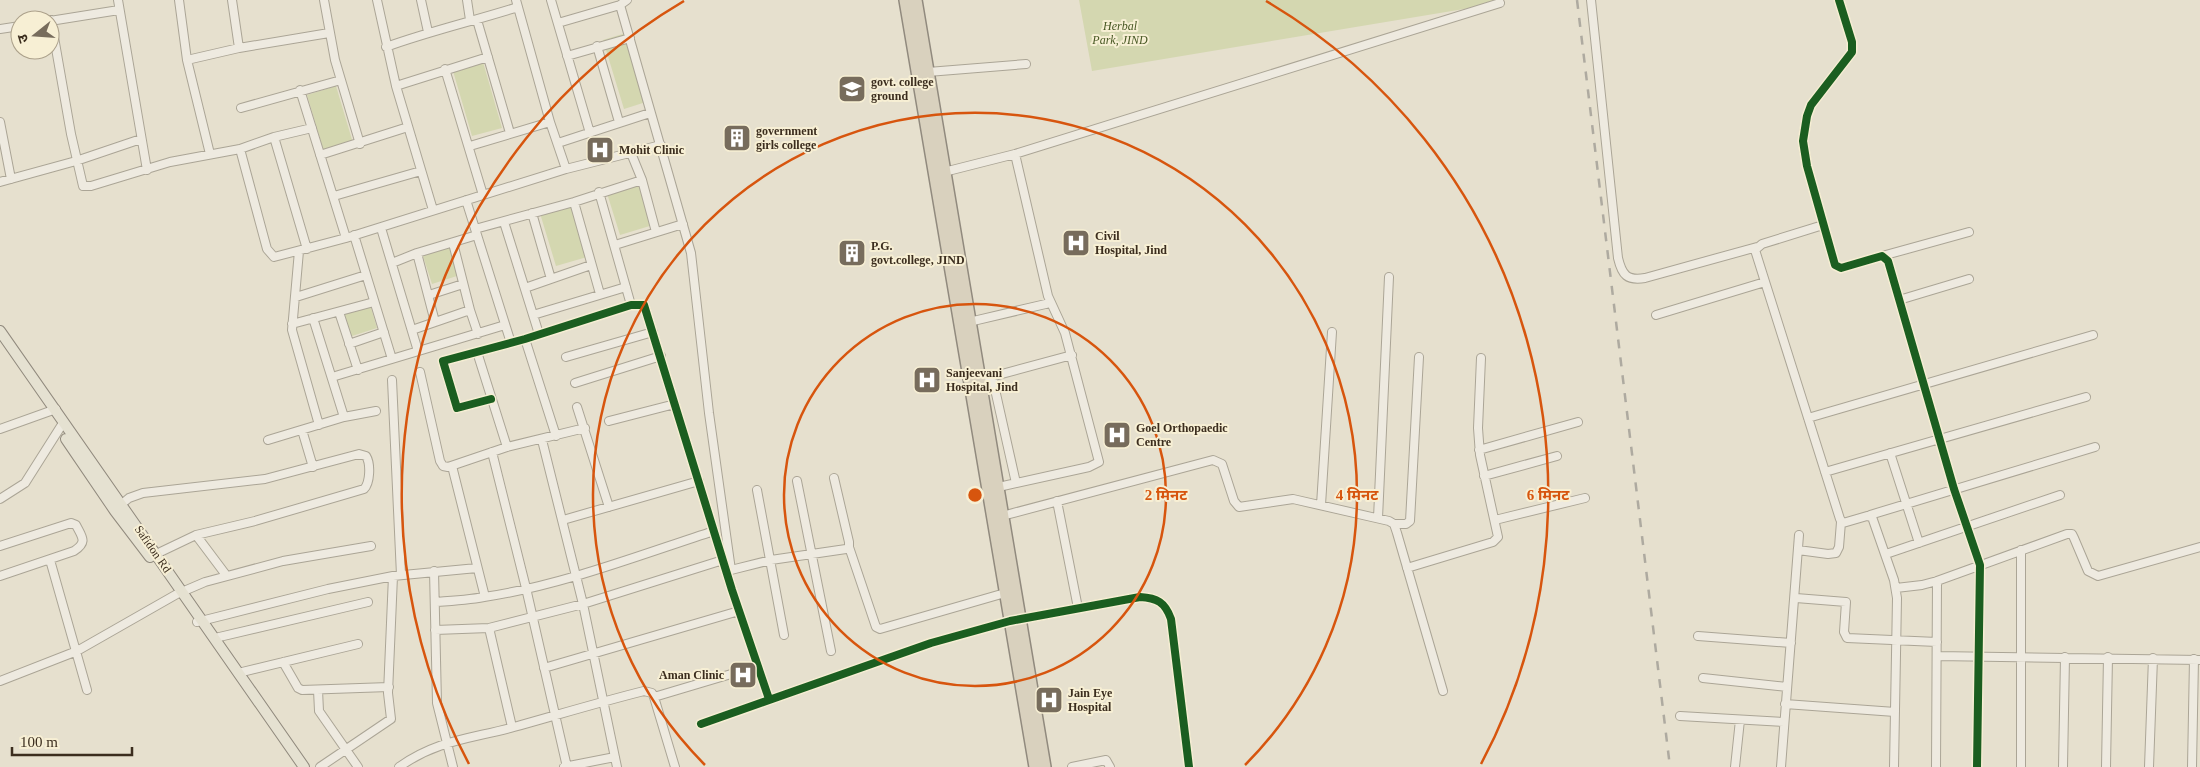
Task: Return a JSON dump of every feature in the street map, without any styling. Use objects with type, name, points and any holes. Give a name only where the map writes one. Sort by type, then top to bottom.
[{"type":"highway","points":[[905,0],[992,488],[1002,516],[1034,767]]},
{"type":"highway","points":[[916,0],[979,381],[1005,594],[1015,620],[1045,767]]},
{"type":"main road","name":"Safidon Rd","points":[[0,331],[61,425],[180,592],[297,767]]},
{"type":"main road","name":"Safidon Rd","points":[[0,342],[52,410]]},
{"type":"main road","name":"Safidon Rd","points":[[200,621],[215,638],[238,674],[304,767]]},
{"type":"street","points":[[118,0],[147,170]]},
{"type":"street","points":[[179,0],[187,60],[210,154]]},
{"type":"street","points":[[232,0],[239,48]]},
{"type":"street","points":[[324,0],[329,33],[360,144]]},
{"type":"street","points":[[377,0],[396,86],[433,210]]},
{"type":"street","points":[[421,0],[428,32]]},
{"type":"street","points":[[467,0],[488,57],[510,133]]},
{"type":"street","points":[[551,0],[590,132]]},
{"type":"street","points":[[1591,0],[1618,258],[1624,276],[1630,279],[1645,278],[1757,247],[1823,225]]},
{"type":"street","points":[[1839,0],[1852,42],[1852,52],[1811,106],[1807,116],[1803,141],[1806,166],[1823,225],[1838,267],[1969,232]]},
{"type":"street","points":[[558,23],[624,2],[630,38],[650,113],[661,144],[693,266],[709,413],[732,590]]},
{"type":"street","points":[[944,172],[1015,154],[1500,2]]},
{"type":"street","points":[[386,47],[428,32],[474,20],[517,3],[550,122],[566,170]]},
{"type":"street","points":[[60,19],[119,10]]},
{"type":"street","points":[[187,60],[239,48],[329,33]]},
{"type":"street","points":[[567,56],[630,38]]},
{"type":"street","points":[[597,46],[619,122]]},
{"type":"street","points":[[396,86],[488,57]]},
{"type":"street","points":[[57,60],[80,181],[86,187],[170,162],[240,149],[312,128]]},
{"type":"street","points":[[928,72],[1026,64]]},
{"type":"street","points":[[445,69],[484,195]]},
{"type":"street","points":[[241,108],[341,80]]},
{"type":"street","points":[[300,90],[334,196],[366,275],[392,359]]},
{"type":"street","points":[[558,143],[650,113]]},
{"type":"street","points":[[0,122],[11,179]]},
{"type":"street","points":[[470,146],[550,122]]},
{"type":"street","points":[[320,155],[360,144],[408,127]]},
{"type":"street","points":[[274,138],[303,250],[292,324],[319,425]]},
{"type":"street","points":[[0,182],[76,161],[141,139]]},
{"type":"street","points":[[240,149],[269,254],[274,256],[303,250],[381,228],[433,210],[566,170],[661,144]]},
{"type":"street","points":[[631,153],[642,180],[656,232]]},
{"type":"street","points":[[992,488],[1089,467],[1099,462],[1072,355],[1063,326],[1050,303],[1015,154]]},
{"type":"street","points":[[334,196],[420,171]]},
{"type":"street","points":[[392,263],[417,253],[453,243],[504,222],[642,180]]},
{"type":"street","points":[[599,192],[631,305]]},
{"type":"street","points":[[466,200],[511,342]]},
{"type":"street","points":[[574,202],[600,294]]},
{"type":"street","points":[[532,213],[551,279]]},
{"type":"street","points":[[504,222],[539,334]]},
{"type":"street","points":[[615,245],[683,224]]},
{"type":"street","points":[[381,228],[418,351]]},
{"type":"street","points":[[453,243],[478,334]]},
{"type":"street","points":[[1757,247],[1755,250],[1756,254],[1841,522],[1839,547],[1836,553],[1828,554],[1798,550]]},
{"type":"street","points":[[417,253],[435,322]]},
{"type":"street","points":[[1882,256],[1888,261],[1954,489],[1980,565],[1977,767]]},
{"type":"street","points":[[525,288],[591,265]]},
{"type":"street","points":[[296,297],[366,275]]},
{"type":"street","points":[[1378,518],[1389,277]]},
{"type":"street","points":[[1899,300],[1969,279]]},
{"type":"street","points":[[1656,315],[1765,282]]},
{"type":"street","points":[[429,295],[463,284]]},
{"type":"street","points":[[533,315],[626,288]]},
{"type":"street","points":[[292,324],[374,302]]},
{"type":"street","points":[[491,399],[457,408],[443,361],[525,339],[631,305],[639,303],[644,305],[654,332],[732,590],[769,699]]},
{"type":"street","points":[[969,322],[1050,303]]},
{"type":"street","points":[[412,330],[470,310]]},
{"type":"street","points":[[339,312],[358,370]]},
{"type":"street","points":[[313,318],[344,417]]},
{"type":"street","points":[[332,377],[505,325]]},
{"type":"street","points":[[349,344],[384,332]]},
{"type":"street","points":[[566,357],[654,332]]},
{"type":"street","points":[[1321,504],[1332,332]]},
{"type":"street","points":[[1808,418],[2093,335]]},
{"type":"street","points":[[525,339],[556,436]]},
{"type":"street","points":[[477,352],[507,447]]},
{"type":"street","points":[[979,381],[1072,355]]},
{"type":"street","points":[[575,383],[661,356]]},
{"type":"street","points":[[1002,516],[1213,460],[1222,464],[1234,501],[1239,507],[1287,498],[1321,504],[1378,518],[1394,524],[1406,524],[1410,521],[1419,357]]},
{"type":"street","points":[[1407,568],[1497,540],[1498,538],[1480,450],[1481,358]]},
{"type":"street","points":[[420,372],[440,461],[443,466],[452,466],[507,447],[585,428]]},
{"type":"street","points":[[992,376],[1016,483]]},
{"type":"street","points":[[320,767],[391,718],[389,686],[397,575],[392,380]]},
{"type":"street","points":[[1825,472],[2086,397]]},
{"type":"street","points":[[609,420],[675,404]]},
{"type":"street","points":[[577,407],[609,507]]},
{"type":"street","points":[[0,429],[52,410]]},
{"type":"street","points":[[268,440],[344,417],[376,411]]},
{"type":"street","points":[[1480,450],[1578,422]]},
{"type":"street","points":[[0,499],[25,483],[61,425]]},
{"type":"street","points":[[302,430],[314,467]]},
{"type":"street","points":[[542,440],[583,604],[617,767]]},
{"type":"street","points":[[1841,522],[1870,516],[2096,447]]},
{"type":"street","points":[[492,452],[556,714],[566,767],[615,757]]},
{"type":"street","points":[[1890,453],[1919,543]]},
{"type":"street","points":[[118,507],[143,493],[265,478],[362,454],[366,456],[369,464],[366,488],[255,521],[196,535],[153,556]]},
{"type":"street","points":[[1484,476],[1556,456]]},
{"type":"street","points":[[452,466],[485,597]]},
{"type":"street","points":[[834,478],[849,547],[876,627],[880,629],[1005,594]]},
{"type":"street","points":[[563,520],[699,481]]},
{"type":"street","points":[[797,481],[831,651]]},
{"type":"street","points":[[757,490],[784,635]]},
{"type":"street","points":[[1886,554],[2060,495]]},
{"type":"street","points":[[1494,520],[1585,498]]},
{"type":"street","points":[[1057,501],[1078,608]]},
{"type":"street","points":[[1870,516],[1874,520],[1896,588],[1894,767]]},
{"type":"street","points":[[0,546],[71,523],[76,525],[82,536],[82,547],[74,551],[0,576]]},
{"type":"street","points":[[1394,524],[1443,691]]},
{"type":"street","points":[[435,602],[485,597],[526,588],[575,575],[714,531]]},
{"type":"street","points":[[1896,588],[1937,581],[2072,534],[2088,571],[2098,576],[2200,547]]},
{"type":"street","points":[[196,535],[226,575]]},
{"type":"street","points":[[1780,767],[1796,598],[1799,535]]},
{"type":"street","points":[[0,681],[77,651],[180,592],[226,575],[283,561],[371,546]]},
{"type":"street","points":[[730,570],[770,560],[843,550],[849,547]]},
{"type":"street","points":[[2020,767],[2022,550]]},
{"type":"street","points":[[50,560],[87,690]]},
{"type":"street","points":[[435,630],[489,628],[583,604],[723,560]]},
{"type":"street","points":[[200,621],[328,588],[397,575],[477,568]]},
{"type":"street","points":[[434,571],[437,703],[453,767]]},
{"type":"street","points":[[1936,767],[1937,581]]},
{"type":"street","points":[[702,724],[931,643],[1015,620],[1140,597],[1160,601],[1168,609],[1171,619],[1189,767]]},
{"type":"street","points":[[1796,598],[1844,600],[1847,606],[1844,632],[1847,638],[1937,642]]},
{"type":"street","points":[[215,638],[368,602]]},
{"type":"street","points":[[544,668],[739,610]]},
{"type":"street","points":[[489,628],[512,727]]},
{"type":"street","points":[[1698,636],[1791,643]]},
{"type":"street","points":[[238,674],[358,644]]},
{"type":"street","points":[[1937,656],[2108,657],[2197,660],[2192,767]]},
{"type":"street","points":[[2063,767],[2065,657]]},
{"type":"street","points":[[2106,767],[2108,657]]},
{"type":"street","points":[[2149,767],[2153,658]]},
{"type":"street","points":[[283,662],[298,688],[302,690],[389,686]]},
{"type":"street","points":[[654,697],[758,666]]},
{"type":"street","points":[[1703,678],[1787,686]]},
{"type":"street","points":[[318,690],[319,711],[358,767]]},
{"type":"street","points":[[399,767],[414,756],[446,742],[512,727],[644,691],[648,691],[654,697],[675,767]]},
{"type":"street","points":[[1785,704],[1895,712]]},
{"type":"street","points":[[1680,716],[1784,722]]},
{"type":"street","points":[[1735,767],[1740,720]]},
{"type":"street","points":[[1077,766],[1106,760],[1110,767]]},
{"type":"green space","name":"Herbal Park, JIND","points":[[1079,0],[1499,0],[1500,3],[1092,71]]},
{"type":"green space","points":[[626,33],[646,102],[624,109],[603,40]]},
{"type":"green space","points":[[483,62],[502,128],[472,136],[453,71]]},
{"type":"green space","points":[[336,86],[353,143],[324,152],[307,95]]},
{"type":"green space","points":[[638,177],[653,225],[620,235],[605,187]]},
{"type":"green space","points":[[571,201],[587,257],[556,266],[539,210]]},
{"type":"green space","points":[[450,244],[460,275],[432,284],[422,253]]},
{"type":"green space","points":[[369,301],[377,328],[349,337],[341,310]]},
{"type":"railway","points":[[1577,0],[1670,767]]},
{"type":"cycle path","points":[[1839,0],[1852,42],[1852,52],[1811,105],[1807,116],[1803,141],[1807,166],[1835,265],[1841,268],[1882,256],[1888,261],[1954,489],[1980,565],[1977,767]]},
{"type":"cycle path","points":[[491,399],[457,408],[443,361],[525,339],[631,305],[644,305],[732,590],[769,699]]},
{"type":"cycle path","points":[[701,724],[931,643],[1010,621],[1140,597],[1151,598],[1160,602],[1171,619],[1189,767]]},
{"type":"place","name":"govt. college ground","points":[[852,89]]},
{"type":"place","name":"government girls college","points":[[737,138]]},
{"type":"place","name":"Mohit Clinic","points":[[600,150]]},
{"type":"place","name":"Civil Hospital, Jind","points":[[1076,243]]},
{"type":"place","name":"P.G. govt.college, JIND","points":[[852,253]]},
{"type":"place","name":"Sanjeevani Hospital, Jind","points":[[927,380]]},
{"type":"place","name":"Goel Orthopaedic Centre","points":[[1117,435]]},
{"type":"place","name":"Aman Clinic","points":[[743,675]]},
{"type":"place","name":"Jain Eye Hospital","points":[[1049,700]]}]
